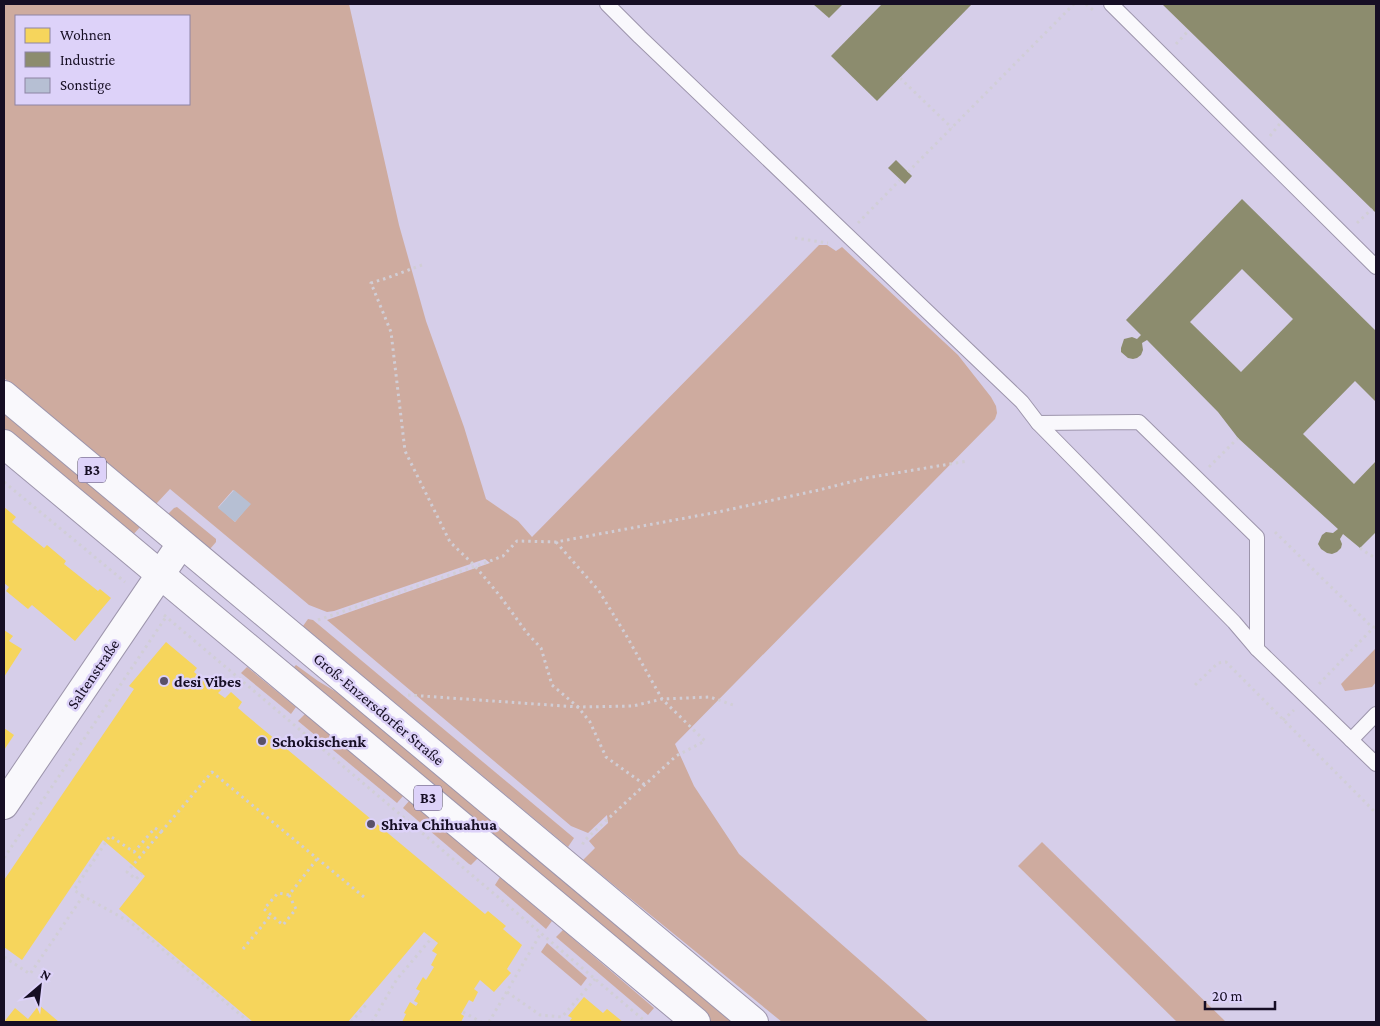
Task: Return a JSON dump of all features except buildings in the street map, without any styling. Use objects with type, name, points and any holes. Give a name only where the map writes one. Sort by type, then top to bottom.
[{"type":"main road","name":"Groß-Enzersdorfer Straße","points":[[4,395],[754,1022]]},
{"type":"main road","name":"B3","points":[[4,444],[696,1022]]},
{"type":"main road","name":"Saltenstraße","points":[[4,804],[181,544]]},
{"type":"lane","points":[[607,4],[1022,402],[1038,424],[1234,622],[1257,649],[1376,764]]},
{"type":"lane","points":[[1110,4],[1376,267]]},
{"type":"lane","points":[[1038,424],[1139,422],[1257,537],[1257,649]]},
{"type":"lane","points":[[1351,740],[1376,714]]},
{"type":"path","points":[[908,172],[1074,4]]},
{"type":"path","points":[[1172,48],[1190,30]]},
{"type":"path","points":[[900,78],[952,128]]},
{"type":"path","points":[[1266,140],[1282,121]]},
{"type":"path","points":[[1353,227],[1372,209]]},
{"type":"path","points":[[422,265],[371,283],[391,332],[405,451],[450,542],[475,566],[527,633],[541,648],[552,685],[578,707],[590,722],[606,757],[645,785]]},
{"type":"path","points":[[1209,467],[1238,438]]},
{"type":"path","points":[[318,620],[504,556],[517,541],[556,542],[718,512],[866,478],[968,461]]},
{"type":"path","points":[[4,482],[130,586]]},
{"type":"path","points":[[1273,530],[1375,627],[1284,720]]},
{"type":"path","points":[[556,542],[599,591],[626,634],[662,699],[705,741],[676,756],[584,841],[570,868]]},
{"type":"path","points":[[1360,548],[1376,558]]},
{"type":"path","points":[[161,613],[646,1022]]},
{"type":"path","points":[[4,858],[166,617]]},
{"type":"path","points":[[1195,685],[1218,663],[1226,662],[1376,813]]},
{"type":"path","points":[[408,694],[578,707],[633,706],[662,699],[710,697],[733,705]]},
{"type":"path","points":[[142,873],[136,880],[127,872],[212,772],[364,898]]},
{"type":"path","points":[[161,832],[155,828],[134,852],[110,836],[74,890],[130,922],[249,1022]]},
{"type":"path","points":[[289,895],[318,859]]},
{"type":"path","points":[[278,893],[289,895],[296,909],[283,925],[264,909],[278,893]]},
{"type":"path","points":[[4,956],[30,974],[82,896]]},
{"type":"path","points":[[244,948],[272,916]]},
{"type":"path","points":[[489,1022],[541,933]]},
{"type":"path","points":[[372,1022],[397,979],[430,940]]},
{"type":"path","points":[[507,992],[540,1015],[562,1017],[595,979]]},
{"type":"path","points":[[351,1022],[368,1003]]},
{"type":"path","points":[[463,1012],[481,1022]]},
{"type":"shaded area","points":[[4,4],[349,4],[399,225],[426,321],[464,427],[486,499],[518,521],[532,537],[819,245],[827,245],[836,251],[842,247],[958,355],[991,397],[996,406],[997,413],[995,419],[675,744],[694,786],[739,854],[929,1022],[782,1022],[583,860],[595,848],[589,841],[608,823],[607,815],[588,833],[571,826],[327,620],[490,563],[485,559],[327,612],[309,605],[170,489],[156,504],[4,378]],"holes":[[[233,490],[250,504],[235,522],[218,507]]]},
{"type":"shaded area","points":[[4,411],[141,526],[131,537],[4,431]]},
{"type":"shaded area","points":[[177,507],[216,539],[216,542],[210,549],[168,514]]},
{"type":"shaded area","points":[[308,619],[313,620],[574,838],[568,847],[303,626]]},
{"type":"shaded area","points":[[1376,648],[1376,682],[1372,687],[1345,691],[1341,684]]},
{"type":"shaded area","points":[[296,665],[343,696],[733,1022],[711,1022],[292,669]]},
{"type":"shaded area","points":[[247,667],[296,707],[291,714],[241,673]]},
{"type":"shaded area","points":[[305,714],[403,796],[397,803],[298,721]]},
{"type":"shaded area","points":[[409,801],[478,858],[471,865],[469,864],[403,808]]},
{"type":"shaded area","points":[[1042,842],[1226,1022],[1177,1022],[1018,866]]},
{"type":"shaded area","points":[[500,877],[552,921],[546,929],[495,885]]},
{"type":"shaded area","points":[[563,930],[654,1008],[648,1015],[556,937]]},
{"type":"shaded area","points":[[547,943],[587,978],[581,986],[541,952]]},
{"type":"place","name":"desi Vibes","points":[[164,681]]},
{"type":"place","name":"Schokischenk","points":[[262,741]]},
{"type":"place","name":"Shiva Chihuahua","points":[[371,824]]}]
